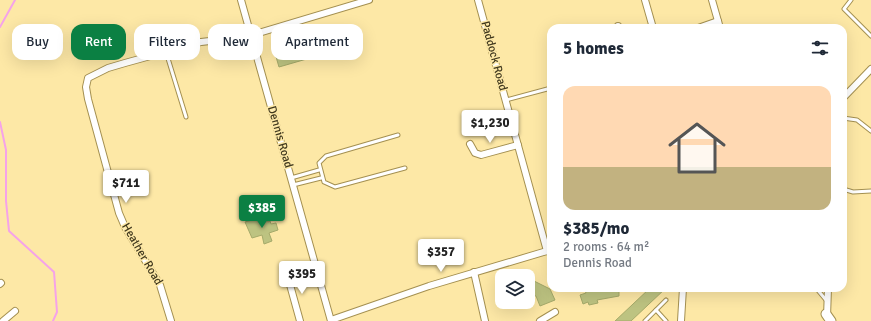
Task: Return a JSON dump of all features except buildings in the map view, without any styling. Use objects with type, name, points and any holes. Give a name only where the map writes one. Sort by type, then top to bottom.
[{"type":"street","name":"Dennis Road","points":[[242,0],[248,24]]},
{"type":"street","points":[[263,31],[369,0]]},
{"type":"street","name":"Paddock Road","points":[[478,0],[547,245]]},
{"type":"street","points":[[645,0],[652,24]]},
{"type":"street","points":[[712,0],[719,24]]},
{"type":"street","points":[[708,24],[718,20]]},
{"type":"street","name":"Heather Road","points":[[135,60],[93,74],[86,81],[86,93],[119,213],[125,227],[160,285],[172,321]]},
{"type":"street","name":"Dennis Road","points":[[258,60],[331,321]]},
{"type":"street","points":[[847,94],[871,69]]},
{"type":"street","points":[[470,144],[475,153],[481,155],[518,146]]},
{"type":"street","points":[[331,321],[474,272],[547,253]]},
{"type":"street","points":[[474,272],[485,321]]},
{"type":"street","points":[[287,274],[300,321]]},
{"type":"street","points":[[681,321],[683,292]]},
{"type":"street","points":[[825,292],[828,319]]},
{"type":"street","points":[[826,298],[827,292]]},
{"type":"street","points":[[3,321],[15,311]]},
{"type":"street","points":[[540,321],[555,312]]},
{"type":"lane","points":[[851,0],[844,9],[871,36]]},
{"type":"lane","points":[[168,60],[186,117]]},
{"type":"lane","points":[[506,100],[547,89]]},
{"type":"lane","points":[[847,119],[857,120],[871,131]]},
{"type":"lane","points":[[398,135],[326,156],[319,163],[319,170],[321,178],[328,185],[334,187],[404,168]]},
{"type":"lane","points":[[291,178],[319,170]]},
{"type":"lane","points":[[293,185],[321,178]]},
{"type":"lane","points":[[847,190],[853,192],[871,191]]},
{"type":"lane","points":[[820,292],[826,298]]},
{"type":"lane","points":[[645,321],[666,300]]},
{"type":"lane","points":[[656,310],[666,321]]},
{"type":"waterway","points":[[0,27],[15,0]]},
{"type":"waterway","points":[[0,122],[6,150],[6,201],[9,231],[54,272],[57,312],[53,321]]}]
